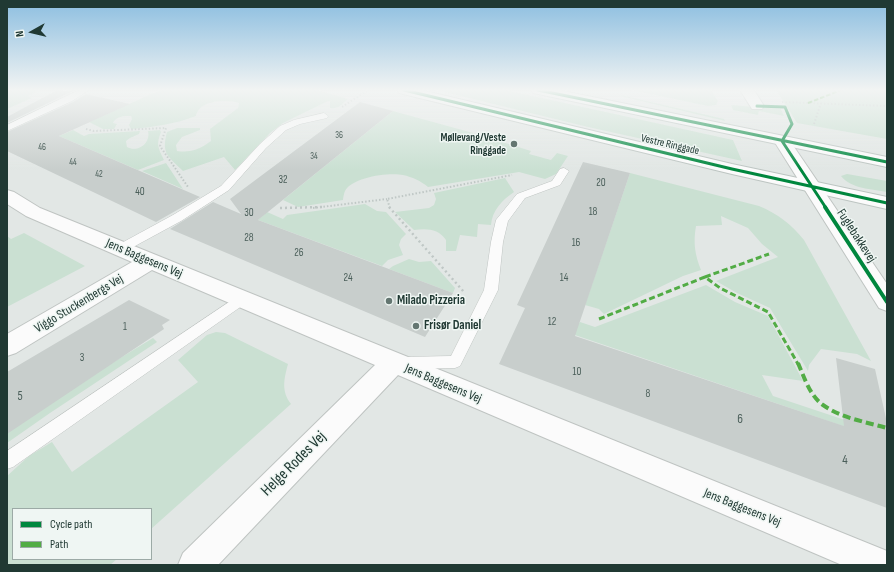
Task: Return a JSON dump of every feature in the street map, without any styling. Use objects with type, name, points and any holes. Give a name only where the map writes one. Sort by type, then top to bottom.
[{"type":"street","name":"Vestre Ringgade","points":[[516,117],[812,187],[887,203]]},
{"type":"street","name":"Vestre Ringgade","points":[[666,117],[887,162]]},
{"type":"street","name":"Fuglebakkevej","points":[[782,141],[887,302]]},
{"type":"street","name":"Jens Baggesens Vej","points":[[7,196],[33,212],[394,364],[881,565]]},
{"type":"street","name":"Viggo Stuckenbergs Vej","points":[[7,346],[150,261]]},
{"type":"street","name":"Helge Rodes Vej","points":[[194,565],[394,364]]},
{"type":"lane","points":[[7,128],[32,117]]},
{"type":"lane","points":[[120,248],[177,218],[225,188],[263,146],[283,128],[297,122],[321,117]]},
{"type":"lane","points":[[394,364],[455,362],[491,290],[497,242],[502,220],[521,196],[556,183],[564,171]]},
{"type":"lane","points":[[7,461],[241,299]]},
{"type":"path","points":[[782,141],[792,124],[789,117]]},
{"type":"path","points":[[813,128],[817,117]]},
{"type":"path","points":[[86,129],[94,131],[166,128],[160,146],[199,204]]},
{"type":"path","points":[[280,208],[297,210],[364,200],[387,200],[514,175],[541,189]]},
{"type":"path","points":[[387,200],[390,209],[481,310]]},
{"type":"green space","points":[[101,117],[121,117],[114,121],[113,123],[117,124],[114,129],[103,129],[89,122]]},
{"type":"green space","points":[[131,117],[194,117],[173,123],[131,129],[129,125],[132,119]]},
{"type":"green space","points":[[226,117],[296,117],[283,123],[270,133],[235,170],[224,157],[183,171],[173,162],[165,150],[165,139],[167,132],[177,128],[200,128],[200,130],[182,137],[176,145],[177,151],[191,151],[211,141],[210,129]]},
{"type":"green space","points":[[386,117],[414,117],[531,151],[529,154],[551,160],[557,153],[568,156],[556,174],[545,179],[519,172],[428,187],[410,177],[389,174],[371,177],[355,182],[345,191],[343,200],[298,207],[283,200]]},
{"type":"green space","points":[[546,117],[627,117],[733,140],[742,161]]},
{"type":"green space","points":[[707,117],[724,119],[725,121]]},
{"type":"green space","points":[[793,117],[887,117],[887,139],[797,123]]},
{"type":"green space","points":[[73,130],[84,136],[89,134],[140,131],[139,134],[126,141],[127,147],[135,149],[146,143],[148,139],[148,131],[160,130],[161,132],[158,146],[164,160],[138,170],[59,136]]},
{"type":"green space","points":[[166,163],[183,189],[142,171]]},
{"type":"green space","points":[[630,173],[759,206],[784,220],[804,240],[871,361],[857,354],[821,349],[809,365],[808,371],[770,308],[737,293],[716,281],[778,257],[762,244],[748,228],[721,216],[722,225],[696,226],[695,249],[701,270],[683,276],[604,314],[599,309],[585,305]]},
{"type":"green space","points":[[847,174],[887,181],[887,192],[862,188],[850,184],[841,176]]},
{"type":"green space","points":[[505,178],[514,192],[498,206],[493,215],[491,225],[478,224],[477,237],[460,235],[456,251],[446,251],[446,240],[436,231],[428,229],[414,230],[395,212],[429,208],[434,205],[436,199],[434,193]]},
{"type":"green space","points":[[365,204],[377,211],[386,212],[406,234],[401,239],[399,245],[403,255],[388,260],[382,266],[258,220],[267,212],[283,219],[287,215]]},
{"type":"green space","points":[[24,233],[85,266],[7,307],[7,236],[11,239]]},
{"type":"green space","points":[[409,259],[419,262],[431,261],[455,288],[453,293],[389,269]]},
{"type":"green space","points":[[706,285],[735,302],[768,316],[803,381],[762,375],[773,396],[854,423],[855,430],[572,334],[580,322],[595,327]]},
{"type":"green space","points":[[216,332],[225,333],[288,364],[284,385],[286,394],[291,404],[152,528],[152,508],[12,508],[12,560],[116,560],[110,565],[7,565],[7,476],[29,456],[52,442],[72,472],[198,382],[178,360],[207,335]]},
{"type":"green space","points":[[153,338],[157,342],[7,443],[7,427]]},
{"type":"building","points":[[8,117],[20,117],[7,123]]},
{"type":"building","points":[[41,117],[102,117],[59,136],[200,197],[156,222],[7,151],[7,132]]},
{"type":"building","points":[[340,117],[386,117],[258,220],[453,293],[425,337],[170,229],[213,202],[241,214],[230,199]]},
{"type":"building","points":[[583,162],[630,173],[575,336],[844,426],[836,358],[875,369],[887,423],[887,508],[499,364],[525,308],[517,305]]},
{"type":"building","points":[[129,300],[170,320],[162,325],[164,329],[7,434],[7,372]]},
{"type":"marked path","points":[[705,277],[769,254]]},
{"type":"marked path","points":[[599,319],[705,277],[720,288],[768,312],[797,362],[809,388],[822,405],[842,415],[887,428]]},
{"type":"cycle path","points":[[515,117],[732,169],[887,203]]},
{"type":"cycle path","points":[[667,117],[887,162]]},
{"type":"cycle path","points":[[782,141],[792,124],[789,117]]},
{"type":"cycle path","points":[[782,141],[887,302]]},
{"type":"place","name":"Møllevang/Veste Ringgade","points":[[514,144]]},
{"type":"place","name":"Milado Pizzeria","points":[[389,301]]},
{"type":"place","name":"Frisør Daniel","points":[[416,326]]}]
